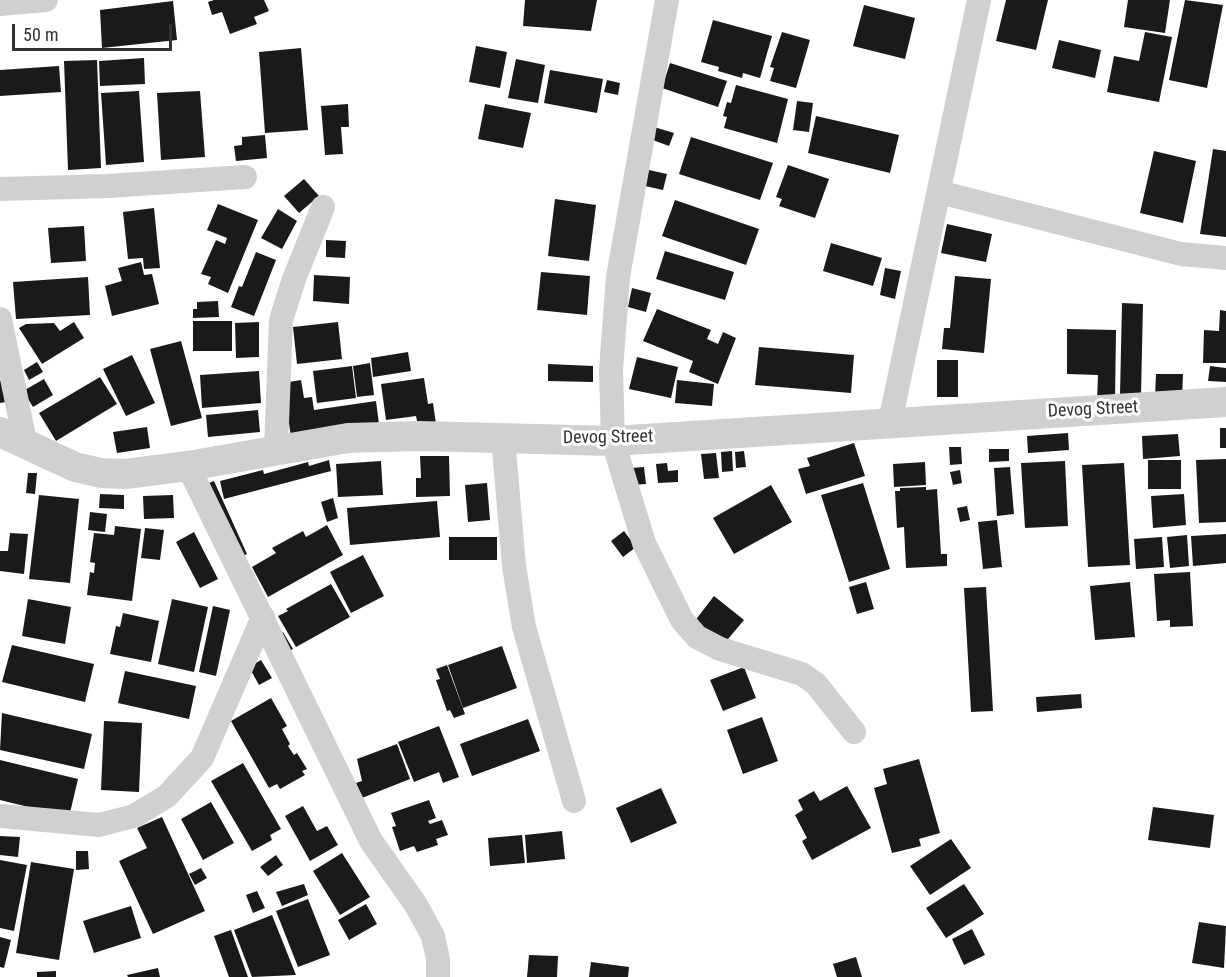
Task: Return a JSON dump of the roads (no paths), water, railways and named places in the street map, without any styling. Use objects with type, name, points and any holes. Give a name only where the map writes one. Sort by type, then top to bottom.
[{"type":"street","points":[[0,4],[46,0]]},
{"type":"street","points":[[667,0],[618,277],[611,370],[613,441],[644,543],[682,620],[697,637],[720,649],[802,674],[816,684],[854,732]]},
{"type":"street","points":[[890,422],[980,0]]},
{"type":"street","points":[[0,189],[108,186],[245,177]]},
{"type":"street","points":[[939,192],[1181,254],[1226,258]]},
{"type":"street","points":[[276,449],[281,320],[294,279],[323,207]]},
{"type":"street","points":[[0,319],[13,437]]},
{"type":"street","name":"Devog Street","points":[[13,437],[75,467],[101,473],[125,474],[188,466],[348,438],[503,437],[613,441],[1226,402]]},
{"type":"street","points":[[503,437],[514,566],[524,627],[574,801]]},
{"type":"street","points":[[188,466],[371,841],[416,905],[433,936],[438,958],[438,977]]},
{"type":"street","points":[[0,816],[99,825],[134,816],[167,796],[202,758],[262,617]]}]
